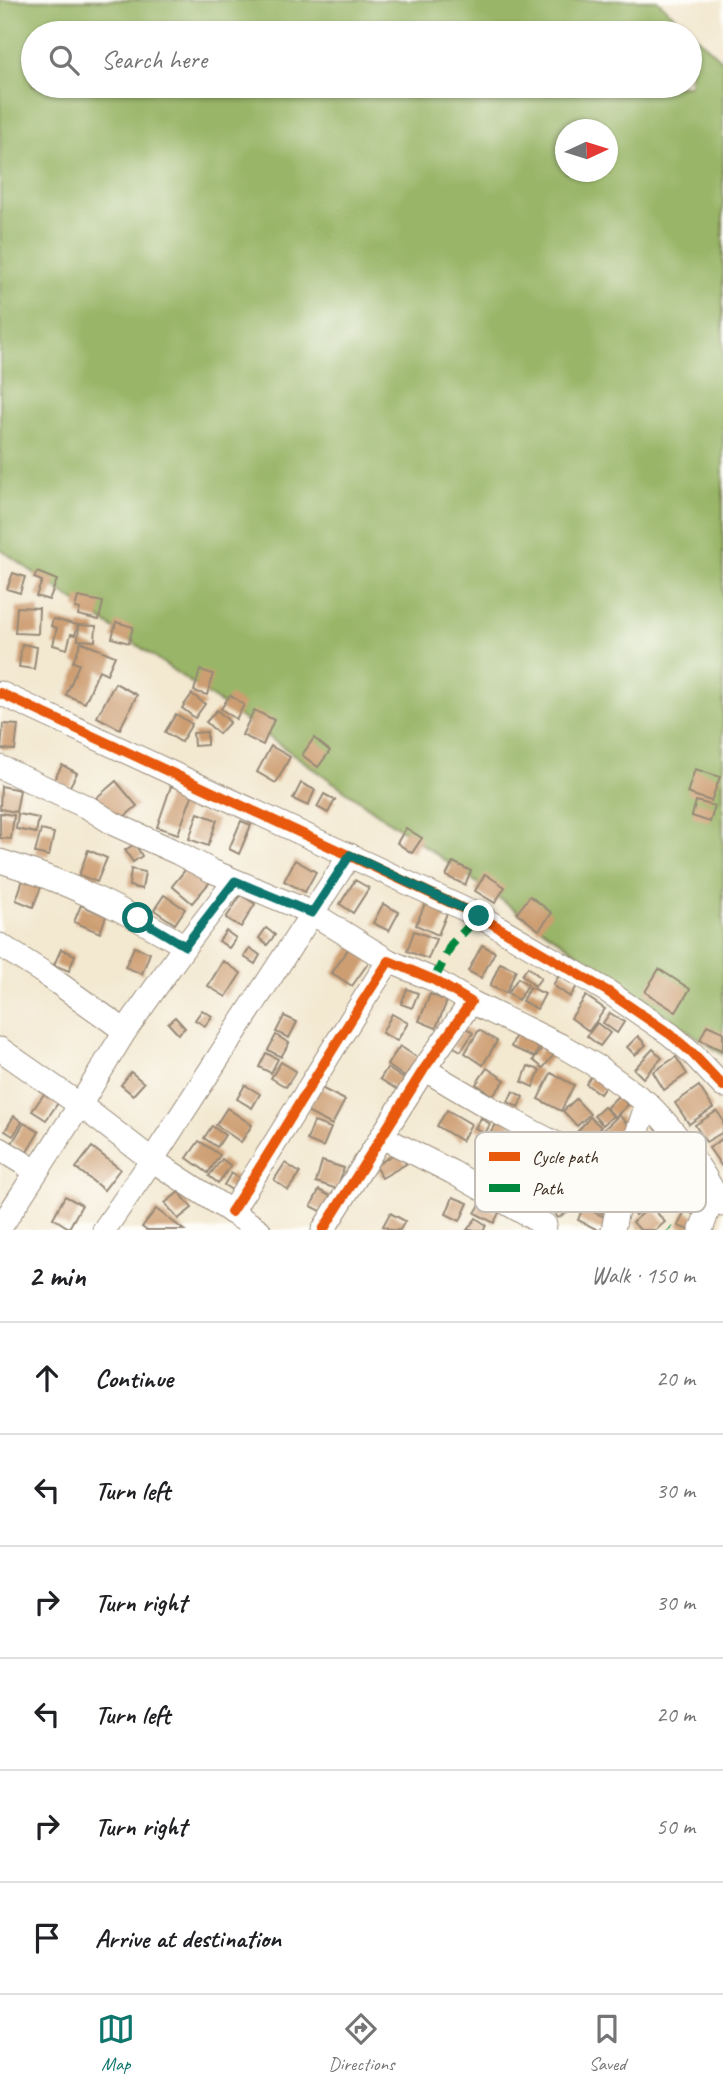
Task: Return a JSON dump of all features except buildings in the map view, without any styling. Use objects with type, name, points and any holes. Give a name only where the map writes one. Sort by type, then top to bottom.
[{"type":"street","points":[[0,693],[479,916],[607,991],[670,1034],[723,1086]]},
{"type":"street","points":[[0,767],[235,881],[312,913],[389,961],[434,980],[471,1002],[598,1066],[646,1103],[674,1132]]},
{"type":"street","points":[[104,1230],[350,855]]},
{"type":"street","points":[[0,861],[42,874],[96,896],[185,946]]},
{"type":"street","points":[[0,1228],[125,1031],[235,881]]},
{"type":"street","points":[[0,945],[125,1031]]},
{"type":"street","points":[[231,1212],[389,961]]},
{"type":"street","points":[[323,1230],[424,1069],[471,1002]]},
{"type":"street","points":[[0,1049],[152,1160],[255,1229]]},
{"type":"street","points":[[424,1069],[536,1132]]},
{"type":"street","points":[[637,1132],[646,1103]]},
{"type":"street","points":[[382,1137],[475,1185]]},
{"type":"street","points":[[0,1149],[36,1171]]},
{"type":"street","points":[[701,1230],[718,1199],[706,1179]]},
{"type":"street","points":[[521,1212],[548,1228]]},
{"type":"street","points":[[613,1230],[617,1212]]},
{"type":"green space","points":[[0,0],[657,0],[680,21],[21,21],[21,98],[702,98],[702,42],[723,61],[723,1055],[0,549]]},
{"type":"marked path","points":[[434,980],[451,945],[479,916]]},
{"type":"cycle path","points":[[0,693],[479,916],[607,991],[670,1034],[723,1086]]},
{"type":"cycle path","points":[[231,1212],[389,961],[434,980],[471,1002],[424,1069],[323,1230]]},
{"type":"route","points":[[138,918],[185,946],[235,881],[312,913],[350,855],[479,916]]}]
